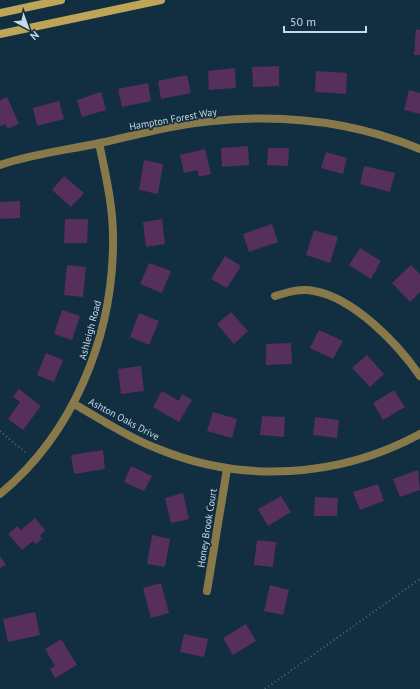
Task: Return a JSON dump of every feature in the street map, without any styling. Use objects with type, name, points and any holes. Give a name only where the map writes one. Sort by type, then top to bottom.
[{"type":"main road","points":[[0,13],[61,0]]},
{"type":"main road","points":[[0,34],[161,0]]},
{"type":"street","name":"Hampton Forest Way","points":[[0,165],[29,156],[184,125],[212,121],[255,118],[298,119],[343,126],[389,138],[420,149]]},
{"type":"street","name":"Ashleigh Road","points":[[0,494],[30,465],[74,404],[98,345],[107,311],[112,277],[113,244],[112,212],[99,143]]},
{"type":"street","points":[[275,296],[295,290],[314,290],[338,300],[360,313],[380,329],[400,350],[420,376]]},
{"type":"street","name":"Ashton Oaks Drive","points":[[74,404],[156,448],[198,463],[227,469],[282,472],[320,468],[369,456],[420,434]]},
{"type":"street","name":"Honey Brook Court","points":[[207,591],[227,469]]},
{"type":"path","points":[[0,431],[26,454]]},
{"type":"path","points":[[266,689],[420,579]]},
{"type":"building","points":[[416,29],[420,30],[420,55],[414,55]]},
{"type":"building","points":[[279,66],[279,86],[253,87],[252,67]]},
{"type":"building","points":[[235,68],[236,88],[209,90],[208,71]]},
{"type":"building","points":[[316,71],[347,73],[346,94],[315,92]]},
{"type":"building","points":[[187,75],[191,93],[161,99],[158,81]]},
{"type":"building","points":[[148,83],[151,101],[122,107],[118,89]]},
{"type":"building","points":[[409,90],[420,93],[420,114],[404,110]]},
{"type":"building","points":[[101,92],[106,110],[82,117],[77,100]]},
{"type":"building","points":[[7,97],[19,124],[8,129],[5,124],[0,126],[0,100]]},
{"type":"building","points":[[59,101],[64,119],[37,126],[33,108]]},
{"type":"building","points":[[248,146],[249,165],[222,167],[221,148]]},
{"type":"building","points":[[268,148],[289,148],[288,166],[267,165]]},
{"type":"building","points":[[205,149],[211,174],[199,177],[197,170],[184,173],[180,155]]},
{"type":"building","points":[[326,152],[347,158],[343,174],[321,168]]},
{"type":"building","points":[[144,160],[163,164],[158,194],[139,190]]},
{"type":"building","points":[[364,166],[395,173],[390,192],[360,184]]},
{"type":"building","points":[[64,176],[84,193],[71,207],[52,190]]},
{"type":"building","points":[[20,201],[20,218],[0,219],[0,202]]},
{"type":"building","points":[[65,219],[88,219],[87,243],[64,243]]},
{"type":"building","points":[[162,219],[165,244],[146,247],[143,222]]},
{"type":"building","points":[[272,224],[278,242],[249,252],[243,234]]},
{"type":"building","points":[[314,230],[338,237],[330,263],[306,255]]},
{"type":"building","points":[[360,248],[381,261],[371,279],[349,265]]},
{"type":"building","points":[[225,256],[241,266],[227,288],[211,279]]},
{"type":"building","points":[[149,263],[171,271],[162,293],[140,284]]},
{"type":"building","points":[[67,265],[86,267],[83,297],[64,295]]},
{"type":"building","points":[[411,265],[420,274],[420,292],[410,302],[392,283]]},
{"type":"building","points":[[62,310],[80,316],[72,340],[54,334]]},
{"type":"building","points":[[231,312],[248,331],[234,344],[217,324]]},
{"type":"building","points":[[139,313],[159,321],[149,345],[130,337]]},
{"type":"building","points":[[319,330],[343,341],[333,359],[310,348]]},
{"type":"building","points":[[291,343],[292,364],[266,365],[266,344]]},
{"type":"building","points":[[46,353],[63,360],[54,382],[37,375]]},
{"type":"building","points":[[367,355],[384,374],[370,387],[352,368]]},
{"type":"building","points":[[141,366],[144,391],[121,394],[118,369]]},
{"type":"building","points":[[19,389],[41,406],[23,430],[8,419],[20,402],[13,397]]},
{"type":"building","points":[[394,390],[405,407],[383,420],[373,403]]},
{"type":"building","points":[[162,391],[179,401],[182,394],[192,400],[179,422],[153,407]]},
{"type":"building","points":[[213,412],[237,419],[232,438],[207,431]]},
{"type":"building","points":[[262,416],[285,417],[284,437],[260,435]]},
{"type":"building","points":[[315,417],[339,420],[337,438],[313,435]]},
{"type":"building","points":[[103,450],[105,469],[74,474],[71,455]]},
{"type":"building","points":[[131,466],[152,476],[144,491],[124,482]]},
{"type":"building","points":[[418,470],[420,490],[400,497],[393,479]]},
{"type":"building","points":[[378,484],[384,501],[360,510],[353,492]]},
{"type":"building","points":[[183,493],[189,519],[171,523],[165,498]]},
{"type":"building","points":[[281,496],[291,512],[268,526],[258,509]]},
{"type":"building","points":[[315,497],[338,498],[337,516],[314,516]]},
{"type":"building","points":[[35,518],[45,530],[40,536],[42,539],[36,544],[33,541],[22,550],[8,534],[17,526],[21,530]]},
{"type":"building","points":[[152,535],[170,539],[165,567],[147,564]]},
{"type":"building","points":[[257,540],[276,542],[273,567],[254,565]]},
{"type":"building","points":[[0,556],[6,565],[0,568]]},
{"type":"building","points":[[161,583],[169,613],[151,618],[143,588]]},
{"type":"building","points":[[270,585],[289,590],[283,615],[264,611]]},
{"type":"building","points":[[35,612],[40,635],[8,642],[3,619]]},
{"type":"building","points":[[246,624],[256,641],[233,655],[223,638]]},
{"type":"building","points":[[184,634],[208,639],[204,657],[180,652]]},
{"type":"building","points":[[61,639],[77,665],[55,678],[50,669],[55,666],[45,649]]}]
